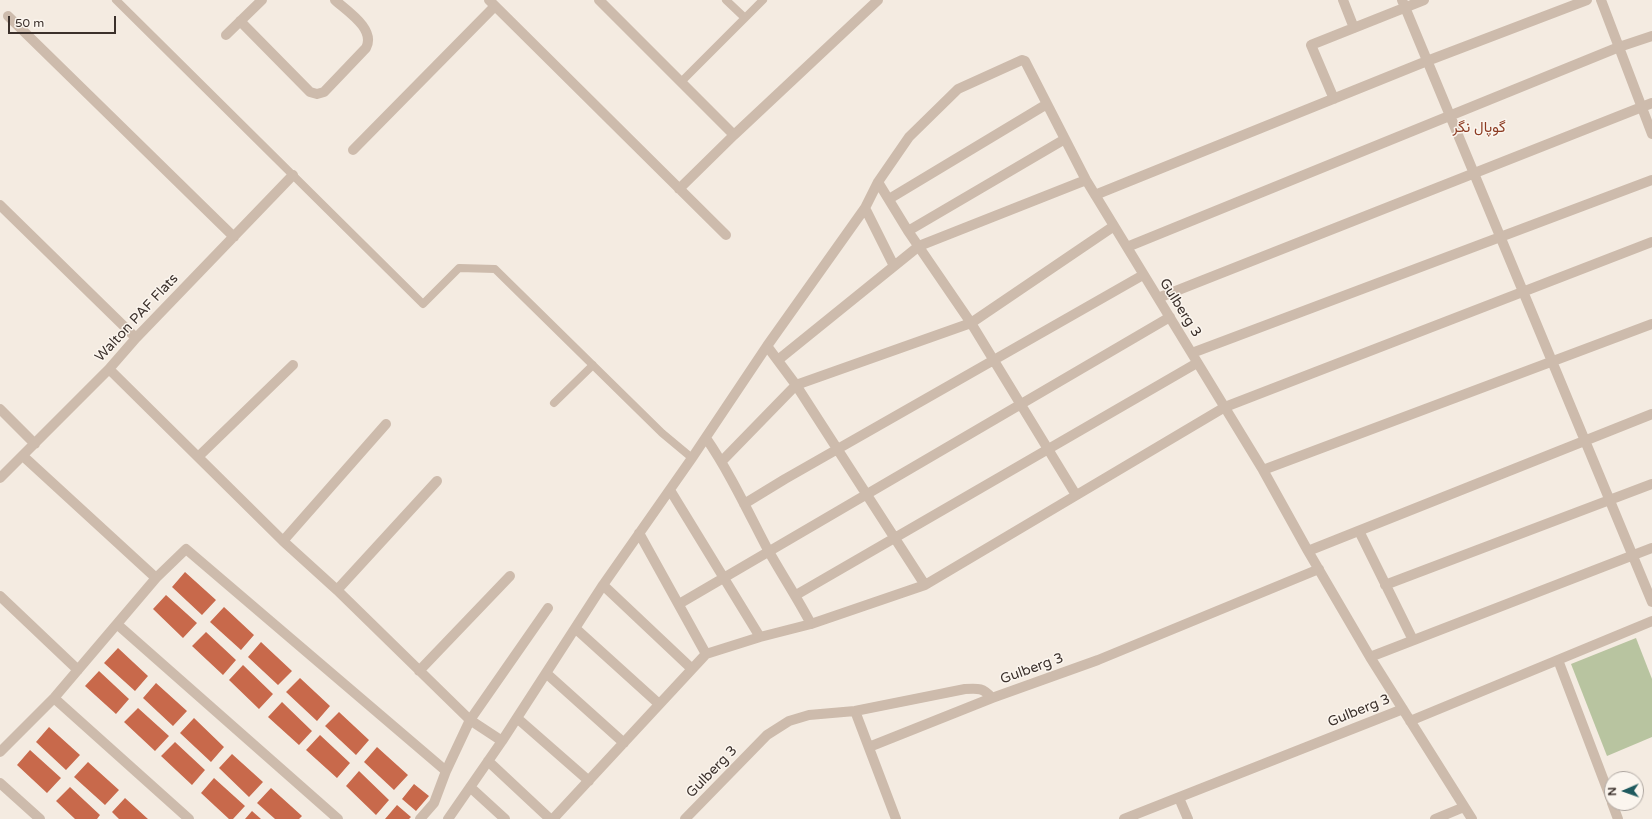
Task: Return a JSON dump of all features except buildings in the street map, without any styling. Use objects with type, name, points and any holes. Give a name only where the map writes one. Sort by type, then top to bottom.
[{"type":"street","points":[[226,35],[262,0]]},
{"type":"street","points":[[240,21],[310,92],[317,94],[324,92],[369,43],[368,36],[362,25],[335,0]]},
{"type":"street","points":[[599,0],[734,134]]},
{"type":"street","points":[[679,189],[734,134],[878,0]]},
{"type":"street","points":[[1343,0],[1354,28]]},
{"type":"street","points":[[1334,99],[1311,45],[1354,28],[1404,4],[1424,0]]},
{"type":"street","points":[[1095,195],[1428,61],[1587,0]]},
{"type":"street","points":[[1602,0],[1652,134]]},
{"type":"street","points":[[353,150],[492,3],[726,235]]},
{"type":"street","points":[[1404,4],[1652,602]]},
{"type":"street","points":[[8,16],[234,237]]},
{"type":"street","points":[[1126,247],[1619,47],[1652,36]]},
{"type":"street","name":"Gulberg 3","points":[[878,182],[909,137],[958,89],[1022,60],[1025,61],[1086,180],[1263,470],[1370,657],[1472,819]]},
{"type":"street","points":[[1158,298],[1652,103]]},
{"type":"street","points":[[889,199],[1047,104]]},
{"type":"street","points":[[908,231],[1065,139]]},
{"type":"street","name":"Walton PAF Flats","points":[[0,478],[109,369],[136,338],[293,175]]},
{"type":"street","points":[[778,360],[919,246],[1086,180]]},
{"type":"street","points":[[1192,353],[1652,180]]},
{"type":"street","points":[[878,182],[908,231],[971,323],[1076,495]]},
{"type":"street","points":[[448,819],[502,742],[604,584],[706,438],[767,346],[865,208],[878,182]]},
{"type":"street","points":[[0,205],[136,338]]},
{"type":"street","points":[[865,208],[894,266]]},
{"type":"street","points":[[722,461],[796,385],[971,323],[1114,226]]},
{"type":"street","points":[[553,819],[706,654],[760,637],[811,624],[925,585],[1224,407],[1652,242]]},
{"type":"street","points":[[744,504],[1144,275]]},
{"type":"street","points":[[679,604],[1170,318]]},
{"type":"street","points":[[1263,470],[1652,324]]},
{"type":"street","points":[[767,346],[796,385],[925,585]]},
{"type":"street","points":[[796,595],[1197,362]]},
{"type":"street","points":[[198,457],[293,365]]},
{"type":"street","points":[[109,369],[283,541],[337,590],[470,720],[502,742]]},
{"type":"street","points":[[0,409],[35,444]]},
{"type":"street","points":[[1308,551],[1652,414]]},
{"type":"street","points":[[283,541],[386,424]]},
{"type":"street","points":[[706,438],[722,461],[769,551],[796,595],[811,624]]},
{"type":"street","points":[[23,456],[156,578]]},
{"type":"street","points":[[337,590],[437,481]]},
{"type":"street","points":[[1385,585],[1652,484]]},
{"type":"street","points":[[670,490],[760,637]]},
{"type":"street","points":[[1359,531],[1413,640]]},
{"type":"street","points":[[639,533],[706,654]]},
{"type":"street","points":[[1370,657],[1652,548]]},
{"type":"street","points":[[0,752],[54,698],[118,625],[156,578],[186,549],[446,771]]},
{"type":"street","name":"Gulberg 3","points":[[685,819],[767,735],[789,721],[810,715],[855,710],[965,689],[976,688],[985,690],[992,698],[1098,660],[1319,569]]},
{"type":"street","points":[[419,671],[510,576]]},
{"type":"street","points":[[604,584],[692,669]]},
{"type":"street","points":[[0,596],[78,670]]},
{"type":"street","points":[[420,819],[434,803],[446,771],[470,720],[548,608]]},
{"type":"street","points":[[1410,721],[1652,621]]},
{"type":"street","points":[[118,625],[338,819]]},
{"type":"street","points":[[575,628],[659,704]]},
{"type":"street","points":[[1558,660],[1604,782]]},
{"type":"street","points":[[546,673],[624,743]]},
{"type":"street","points":[[54,698],[189,819]]},
{"type":"street","points":[[869,747],[992,698]]},
{"type":"street","name":"Gulberg 3","points":[[1124,819],[1403,709]]},
{"type":"street","points":[[855,710],[896,819]]},
{"type":"street","points":[[517,718],[589,781]]},
{"type":"street","points":[[488,761],[550,819]]},
{"type":"street","points":[[0,783],[40,819]]},
{"type":"street","points":[[470,787],[505,819]]},
{"type":"street","points":[[1179,798],[1188,819]]},
{"type":"street","points":[[1435,819],[1464,807]]},
{"type":"lane","points":[[116,0],[423,304],[459,268],[495,269],[662,433],[692,458]]},
{"type":"lane","points":[[726,0],[745,18]]},
{"type":"lane","points":[[681,82],[763,0]]},
{"type":"lane","points":[[554,403],[593,365]]},
{"type":"green space","points":[[1636,638],[1652,679],[1652,737],[1607,756],[1571,664]]},
{"type":"district","name":"گوپال نگر","points":[[1479,128]]}]
